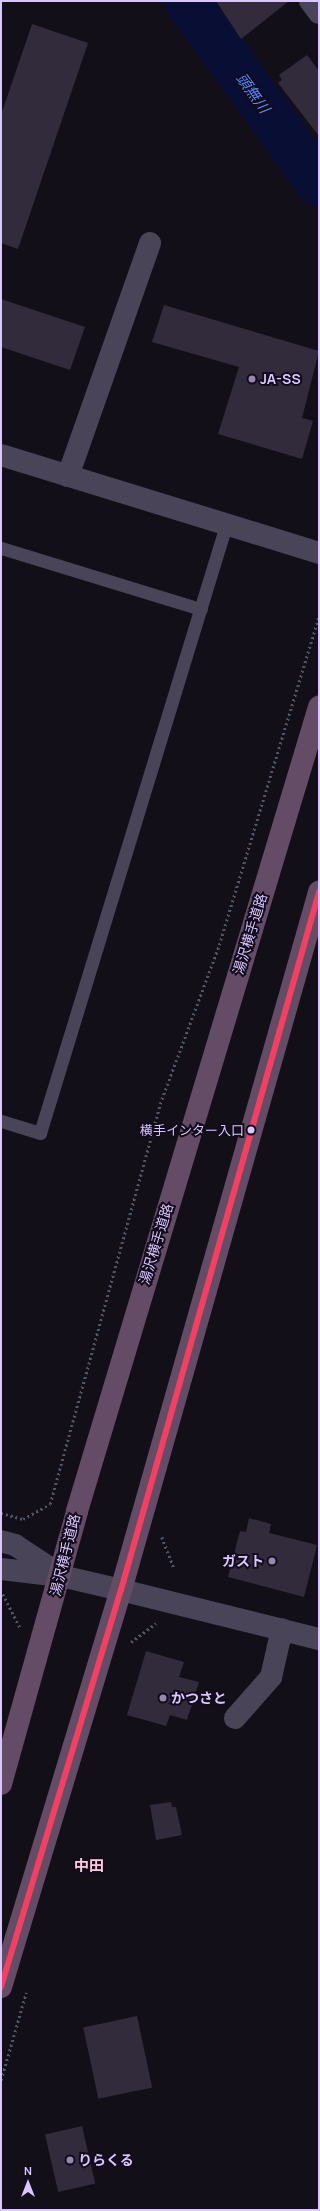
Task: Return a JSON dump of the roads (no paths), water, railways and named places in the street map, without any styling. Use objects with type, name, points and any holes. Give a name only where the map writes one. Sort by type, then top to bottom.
[{"type":"highway","name":"湯沢横手道路","points":[[1,1784],[61,1576],[77,1511],[181,1158],[319,707]]},
{"type":"highway","points":[[1,1987],[121,1590],[319,892]]},
{"type":"street","points":[[310,1],[319,13]]},
{"type":"street","points":[[68,476],[150,243]]},
{"type":"street","points":[[1,455],[319,553]]},
{"type":"street","points":[[1,1541],[15,1546],[61,1576]]},
{"type":"street","points":[[1,1570],[61,1576],[319,1639]]},
{"type":"street","points":[[235,1718],[271,1678],[282,1629]]},
{"type":"lane","points":[[1,1121],[40,1133],[226,525]]},
{"type":"lane","points":[[1,548],[201,609]]},
{"type":"waterway","name":"頭無川","points":[[187,1],[319,184]]},
{"type":"place","name":"JA-SS","points":[[252,379]]},
{"type":"place","name":"横手インター入口","points":[[251,1130]]},
{"type":"place","name":"ガスト","points":[[272,1561]]},
{"type":"place","name":"かつさと","points":[[163,1698]]},
{"type":"place","name":"りらくる","points":[[70,2160]]},
{"type":"district","name":"中田","points":[[89,1866]]}]
